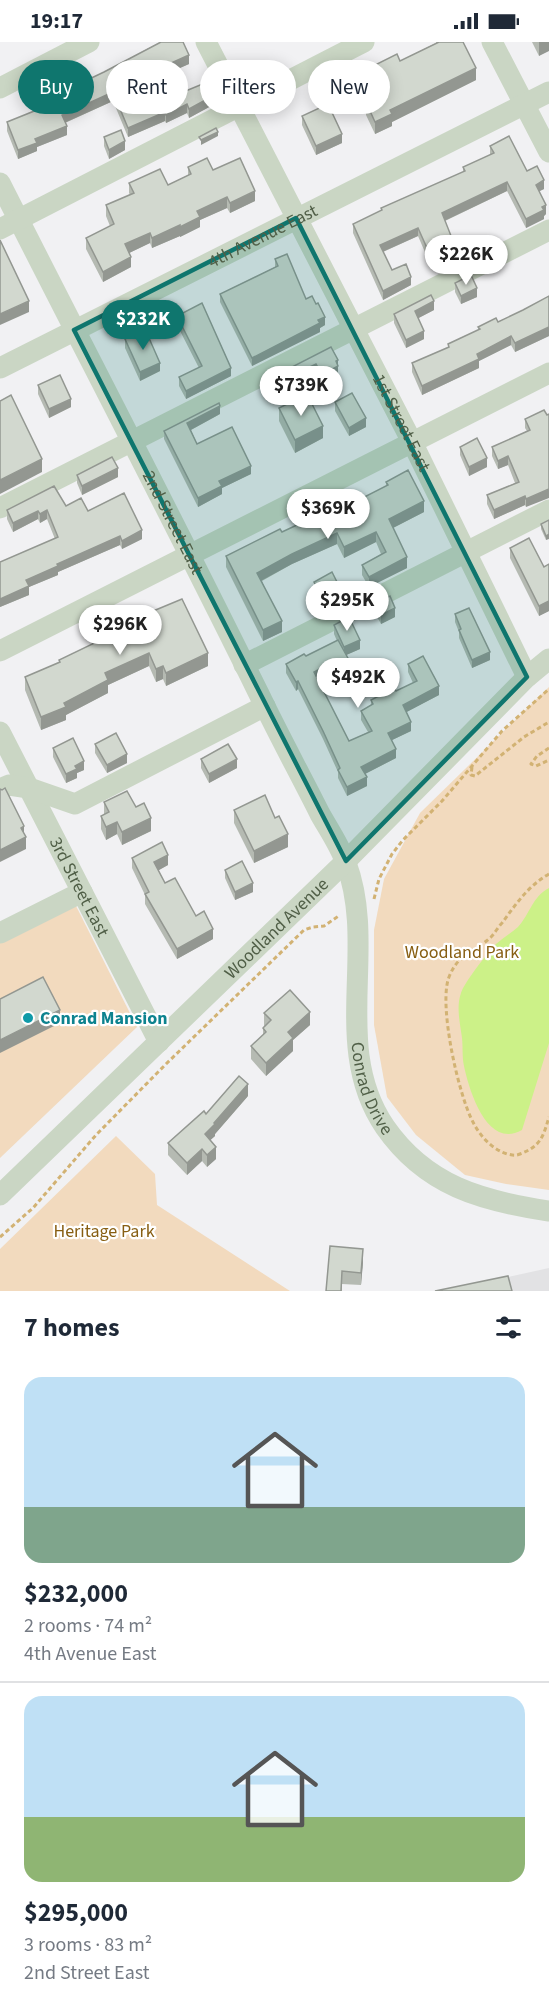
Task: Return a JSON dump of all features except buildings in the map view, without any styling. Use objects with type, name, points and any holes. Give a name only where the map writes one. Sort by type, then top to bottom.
[{"type":"street","points":[[0,88],[89,42]]},
{"type":"street","name":"1st Street East","points":[[206,42],[215,60]]},
{"type":"street","points":[[296,77],[364,42]]},
{"type":"street","points":[[492,42],[549,152]]},
{"type":"street","name":"4th Avenue East","points":[[0,368],[549,92]]},
{"type":"street","points":[[9,224],[223,114]]},
{"type":"street","name":"1st Street East","points":[[243,114],[412,442],[527,677]]},
{"type":"street","name":"2nd Street East","points":[[0,183],[9,224],[74,330],[346,861]]},
{"type":"street","points":[[0,508],[549,230]]},
{"type":"street","points":[[0,651],[549,373]]},
{"type":"street","points":[[244,665],[549,510]]},
{"type":"street","name":"Woodland Avenue","points":[[0,1195],[346,861],[527,677],[549,659]]},
{"type":"street","points":[[0,789],[9,784],[29,788],[75,804],[265,706]]},
{"type":"street","name":"3rd Street East","points":[[0,732],[159,1042]]},
{"type":"street","name":"Conrad Drive","points":[[346,861],[356,894],[359,916],[355,1019],[358,1056],[364,1083],[385,1126],[405,1151],[433,1175],[468,1193],[495,1201],[549,1211]]},
{"type":"street","points":[[0,933],[82,892]]},
{"type":"path","points":[[373,903],[379,879],[392,854],[403,840],[442,801],[502,731],[549,689]]},
{"type":"path","points":[[473,765],[471,775],[475,776],[524,737],[549,722]]},
{"type":"path","points":[[549,748],[531,764],[536,766],[549,760]]},
{"type":"path","points":[[549,874],[525,892],[491,938],[468,951],[458,961],[448,979],[446,1001],[450,1042],[462,1091],[473,1122],[482,1137],[499,1151],[515,1156],[534,1149],[544,1133],[549,1117]]},
{"type":"path","points":[[0,1237],[33,1208],[96,1136],[304,930],[324,926],[336,917]]},
{"type":"highlighted area","points":[[296,218],[527,677],[346,861],[74,330]]},
{"type":"shaded area","points":[[549,888],[549,1043],[522,1130],[510,1134],[499,1132],[490,1125],[475,1102],[463,1063],[459,1004],[463,988],[477,968],[496,944],[518,927],[535,901]]},
{"type":"shaded area","points":[[549,1268],[549,1291],[444,1291]]},
{"type":"green space","name":"Woodland Park","points":[[549,687],[549,1190],[465,1175],[416,1135],[387,1097],[374,1025],[374,930],[384,879],[420,813]]},
{"type":"green space","points":[[74,902],[137,1027],[0,1158],[0,940]]},
{"type":"green space","name":"Heritage Park","points":[[116,1136],[155,1174],[157,1205],[290,1291],[0,1291],[0,1249]]},
{"type":"place","name":"Conrad Mansion","points":[[28,1018]]}]
